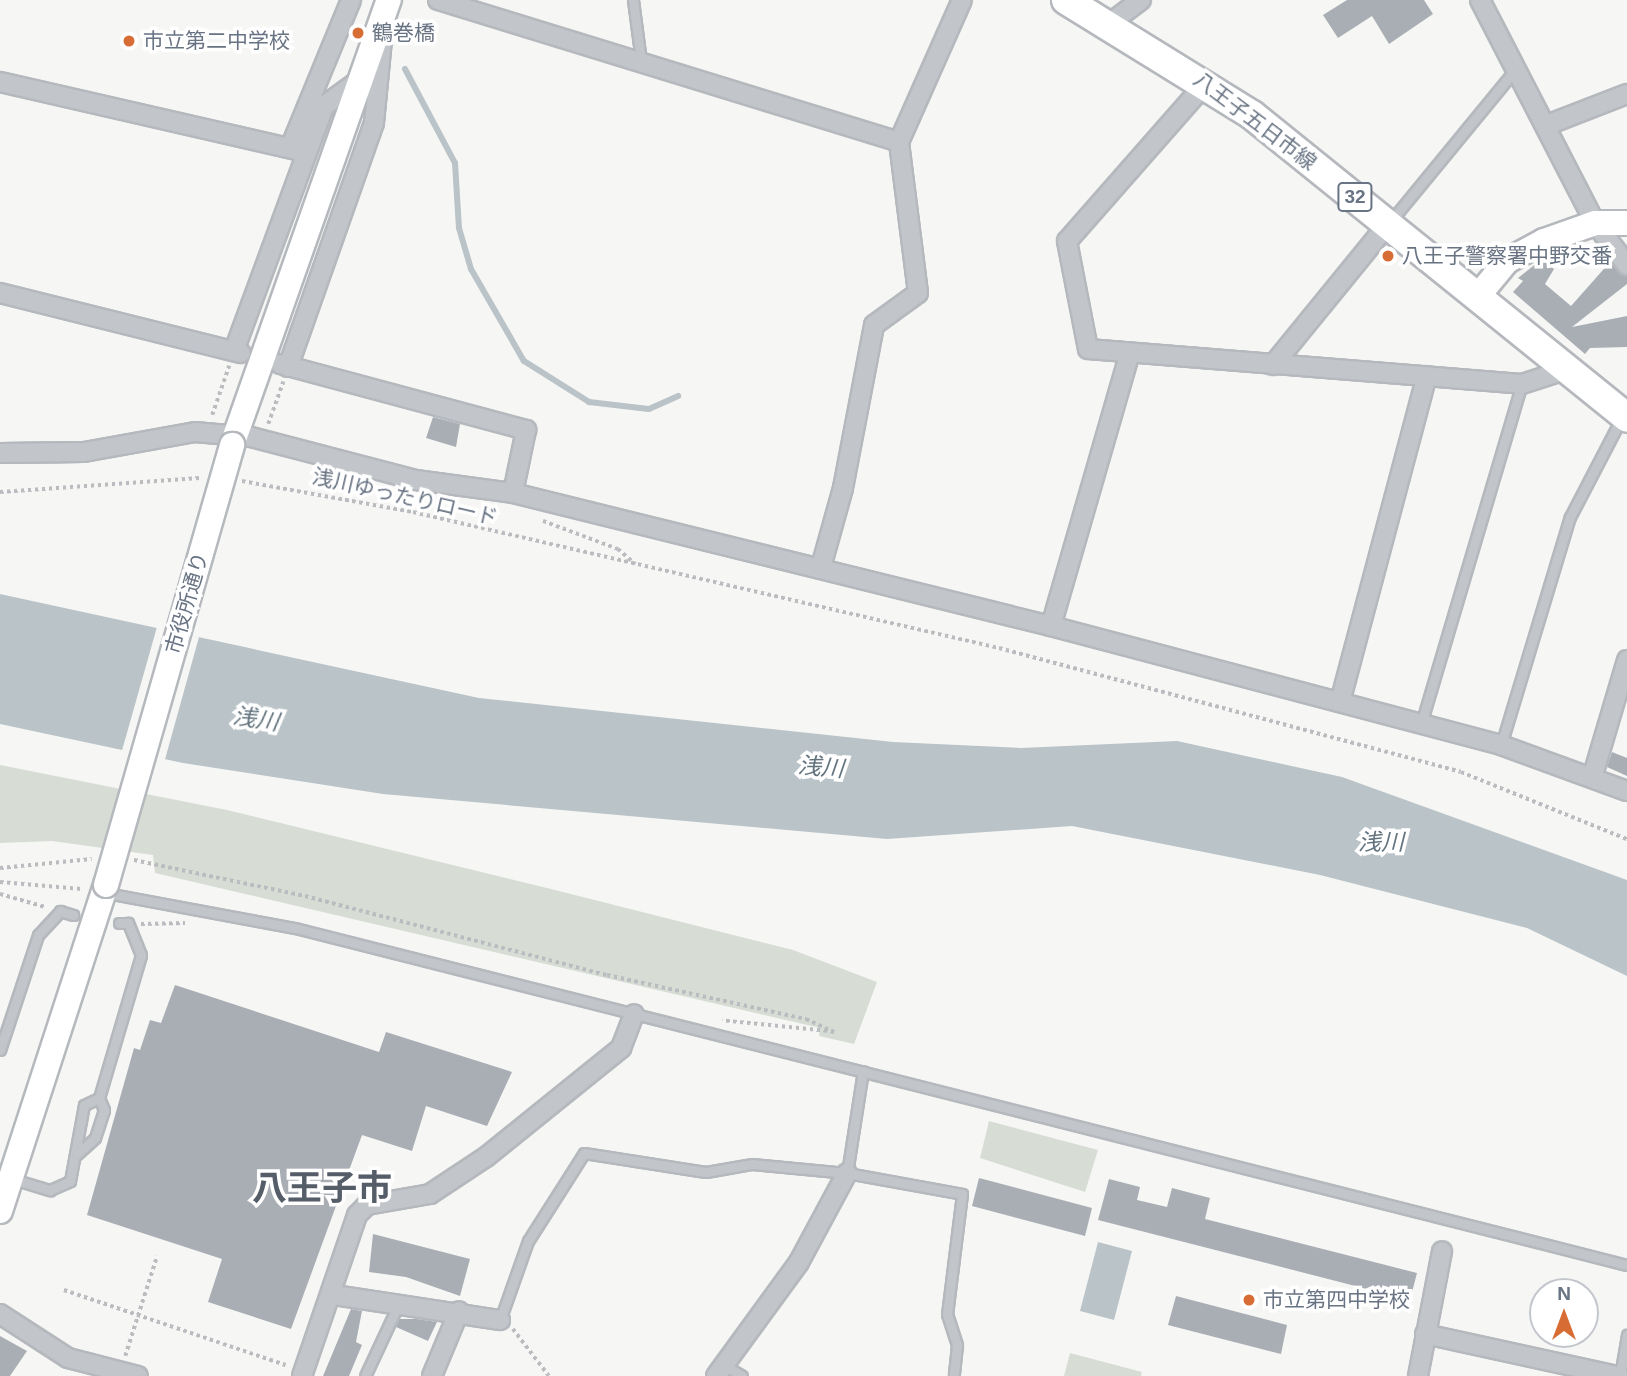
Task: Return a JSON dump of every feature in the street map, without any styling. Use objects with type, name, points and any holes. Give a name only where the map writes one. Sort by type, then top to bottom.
[{"type":"main road","name":"八王子五日市線","points":[[1066,0],[1206,83],[1388,224],[1625,416]]},
{"type":"street","points":[[0,293],[235,357],[297,150],[351,0]]},
{"type":"street","points":[[438,0],[899,142]]},
{"type":"street","points":[[821,567],[843,488],[874,325],[918,293],[899,142],[962,0]]},
{"type":"street","points":[[1109,24],[1141,0]]},
{"type":"street","points":[[1480,0],[1547,125],[1595,223],[1627,265]]},
{"type":"street","points":[[386,11],[384,63],[374,123],[284,371],[526,430],[513,493]]},
{"type":"street","name":"市役所通り","points":[[0,1211],[5,1177],[105,889],[233,441],[386,11]]},
{"type":"street","points":[[297,150],[324,106],[361,79]]},
{"type":"street","points":[[0,82],[297,150]]},
{"type":"street","points":[[1206,83],[1067,241],[1088,349],[1129,355],[1522,384],[1568,369]]},
{"type":"street","points":[[1547,125],[1627,94]]},
{"type":"street","points":[[1478,296],[1518,253],[1595,223],[1627,223]]},
{"type":"street","points":[[1273,365],[1388,224]]},
{"type":"street","points":[[1051,626],[1129,355]]},
{"type":"street","points":[[1340,702],[1427,376]]},
{"type":"street","points":[[0,453],[84,452],[195,432],[415,480],[513,493],[821,567],[1501,745],[1593,775],[1627,791]]},
{"type":"street","points":[[1593,775],[1627,660]]},
{"type":"street","points":[[304,1373],[334,1295],[357,1215],[367,1205],[429,1194],[486,1157],[621,1048],[634,1014]]},
{"type":"street","points":[[720,1371],[799,1262],[847,1173]]},
{"type":"street","points":[[1418,1376],[1442,1251]]},
{"type":"street","points":[[334,1295],[399,1301],[500,1320]]},
{"type":"street","points":[[432,1376],[459,1311]]},
{"type":"street","points":[[0,1314],[68,1358],[130,1374]]},
{"type":"street","points":[[1425,1334],[1619,1376]]},
{"type":"lane","points":[[632,0],[640,61]]},
{"type":"lane","points":[[1388,224],[1515,69]]},
{"type":"lane","points":[[1421,724],[1522,384]]},
{"type":"lane","points":[[1501,745],[1570,517],[1625,416]]},
{"type":"lane","points":[[105,889],[295,928],[1627,1265]]},
{"type":"lane","points":[[0,1050],[38,934],[60,911],[73,915]]},
{"type":"lane","points":[[76,1156],[95,1138],[104,1111],[99,1098],[141,955],[123,923]]},
{"type":"lane","points":[[847,1173],[863,1071]]},
{"type":"lane","points":[[5,1177],[50,1190],[70,1181],[76,1156],[75,1132],[85,1105],[99,1098]]},
{"type":"lane","points":[[500,1320],[528,1241],[584,1153],[706,1172],[752,1164],[847,1173],[962,1194],[947,1314],[957,1345],[954,1376]]},
{"type":"lane","points":[[365,1376],[399,1301]]},
{"type":"lane","points":[[1619,1376],[1627,1335]]},
{"type":"lane","points":[[720,1371],[742,1376]]},
{"type":"path","points":[[210,422],[235,357]]},
{"type":"path","points":[[265,430],[284,371]]},
{"type":"path","points":[[0,492],[211,479]]},
{"type":"path","name":"浅川ゆったりロード","points":[[233,480],[414,512],[635,565],[803,598],[1348,740],[1497,784],[1627,839]]},
{"type":"path","points":[[534,517],[618,549],[635,565]]},
{"type":"path","points":[[0,868],[100,859]]},
{"type":"path","points":[[127,860],[305,896],[607,975],[806,1018],[834,1032],[709,1019]]},
{"type":"path","points":[[0,881],[78,889]]},
{"type":"path","points":[[0,894],[60,911]]},
{"type":"path","points":[[123,923],[193,923]]},
{"type":"path","points":[[142,1317],[136,1314],[157,1256]]},
{"type":"path","points":[[64,1290],[304,1373]]},
{"type":"path","points":[[130,1374],[131,1332],[142,1317]]},
{"type":"path","points":[[500,1320],[524,1336],[549,1376]]},
{"type":"shaded area","points":[[0,765],[227,810],[551,889],[793,950],[877,982],[854,1044],[819,1036],[820,1028],[155,873],[153,855],[52,841],[0,843]]},
{"type":"shaded area","points":[[989,1121],[1098,1150],[1085,1192],[980,1158]]},
{"type":"shaded area","points":[[1070,1353],[1142,1372],[1141,1376],[1064,1376]]},
{"type":"water","name":"浅川","points":[[0,594],[479,698],[893,742],[1021,748],[1177,741],[1342,777],[1627,880],[1627,976],[1527,928],[1320,875],[1072,826],[887,839],[383,794],[183,763],[0,724]]},
{"type":"water","points":[[1098,1242],[1132,1251],[1114,1320],[1080,1311]]},
{"type":"pier","points":[[157,627],[199,637],[164,763],[121,754]]},
{"type":"building","points":[[1347,0],[1424,0],[1433,14],[1389,44],[1372,16],[1338,38],[1323,15]]},
{"type":"building","points":[[1542,259],[1554,269],[1545,284],[1571,306],[1610,262],[1627,276],[1627,284],[1572,327],[1627,316],[1627,347],[1590,348],[1585,354],[1513,292],[1523,281],[1518,278]]},
{"type":"building","points":[[433,417],[460,424],[456,447],[426,438]]},
{"type":"building","points":[[1612,752],[1627,758],[1627,776],[1607,767]]},
{"type":"building","points":[[175,985],[379,1052],[386,1032],[512,1072],[487,1126],[426,1106],[412,1151],[362,1135],[291,1329],[208,1302],[222,1259],[87,1215],[134,1048],[140,1050],[150,1020],[161,1023]]},
{"type":"building","points":[[979,1178],[1092,1208],[1085,1236],[972,1206]]},
{"type":"building","points":[[1109,1179],[1140,1187],[1137,1200],[1167,1207],[1172,1188],[1210,1198],[1205,1219],[1417,1273],[1410,1300],[1098,1220]]},
{"type":"building","points":[[373,1234],[470,1259],[460,1296],[406,1277],[369,1272]]},
{"type":"building","points":[[1176,1296],[1287,1325],[1281,1354],[1168,1325]]},
{"type":"building","points":[[351,1309],[362,1311],[356,1342],[362,1345],[349,1376],[323,1376]]},
{"type":"building","points":[[399,1319],[437,1322],[428,1341],[396,1327]]},
{"type":"building","points":[[0,1336],[27,1351],[10,1376],[0,1376]]},
{"type":"waterway","points":[[405,69],[455,163],[459,228],[471,269],[524,361],[589,402],[649,409],[678,396]]},
{"type":"place","name":"鶴巻橋","points":[[358,33]]},
{"type":"place","name":"市立第二中学校","points":[[129,41]]},
{"type":"place","name":"八王子警察署中野交番","points":[[1388,256]]},
{"type":"place","name":"市立第四中学校","points":[[1249,1300]]},
{"type":"district","name":"八王子市","points":[[322,1188]]}]
